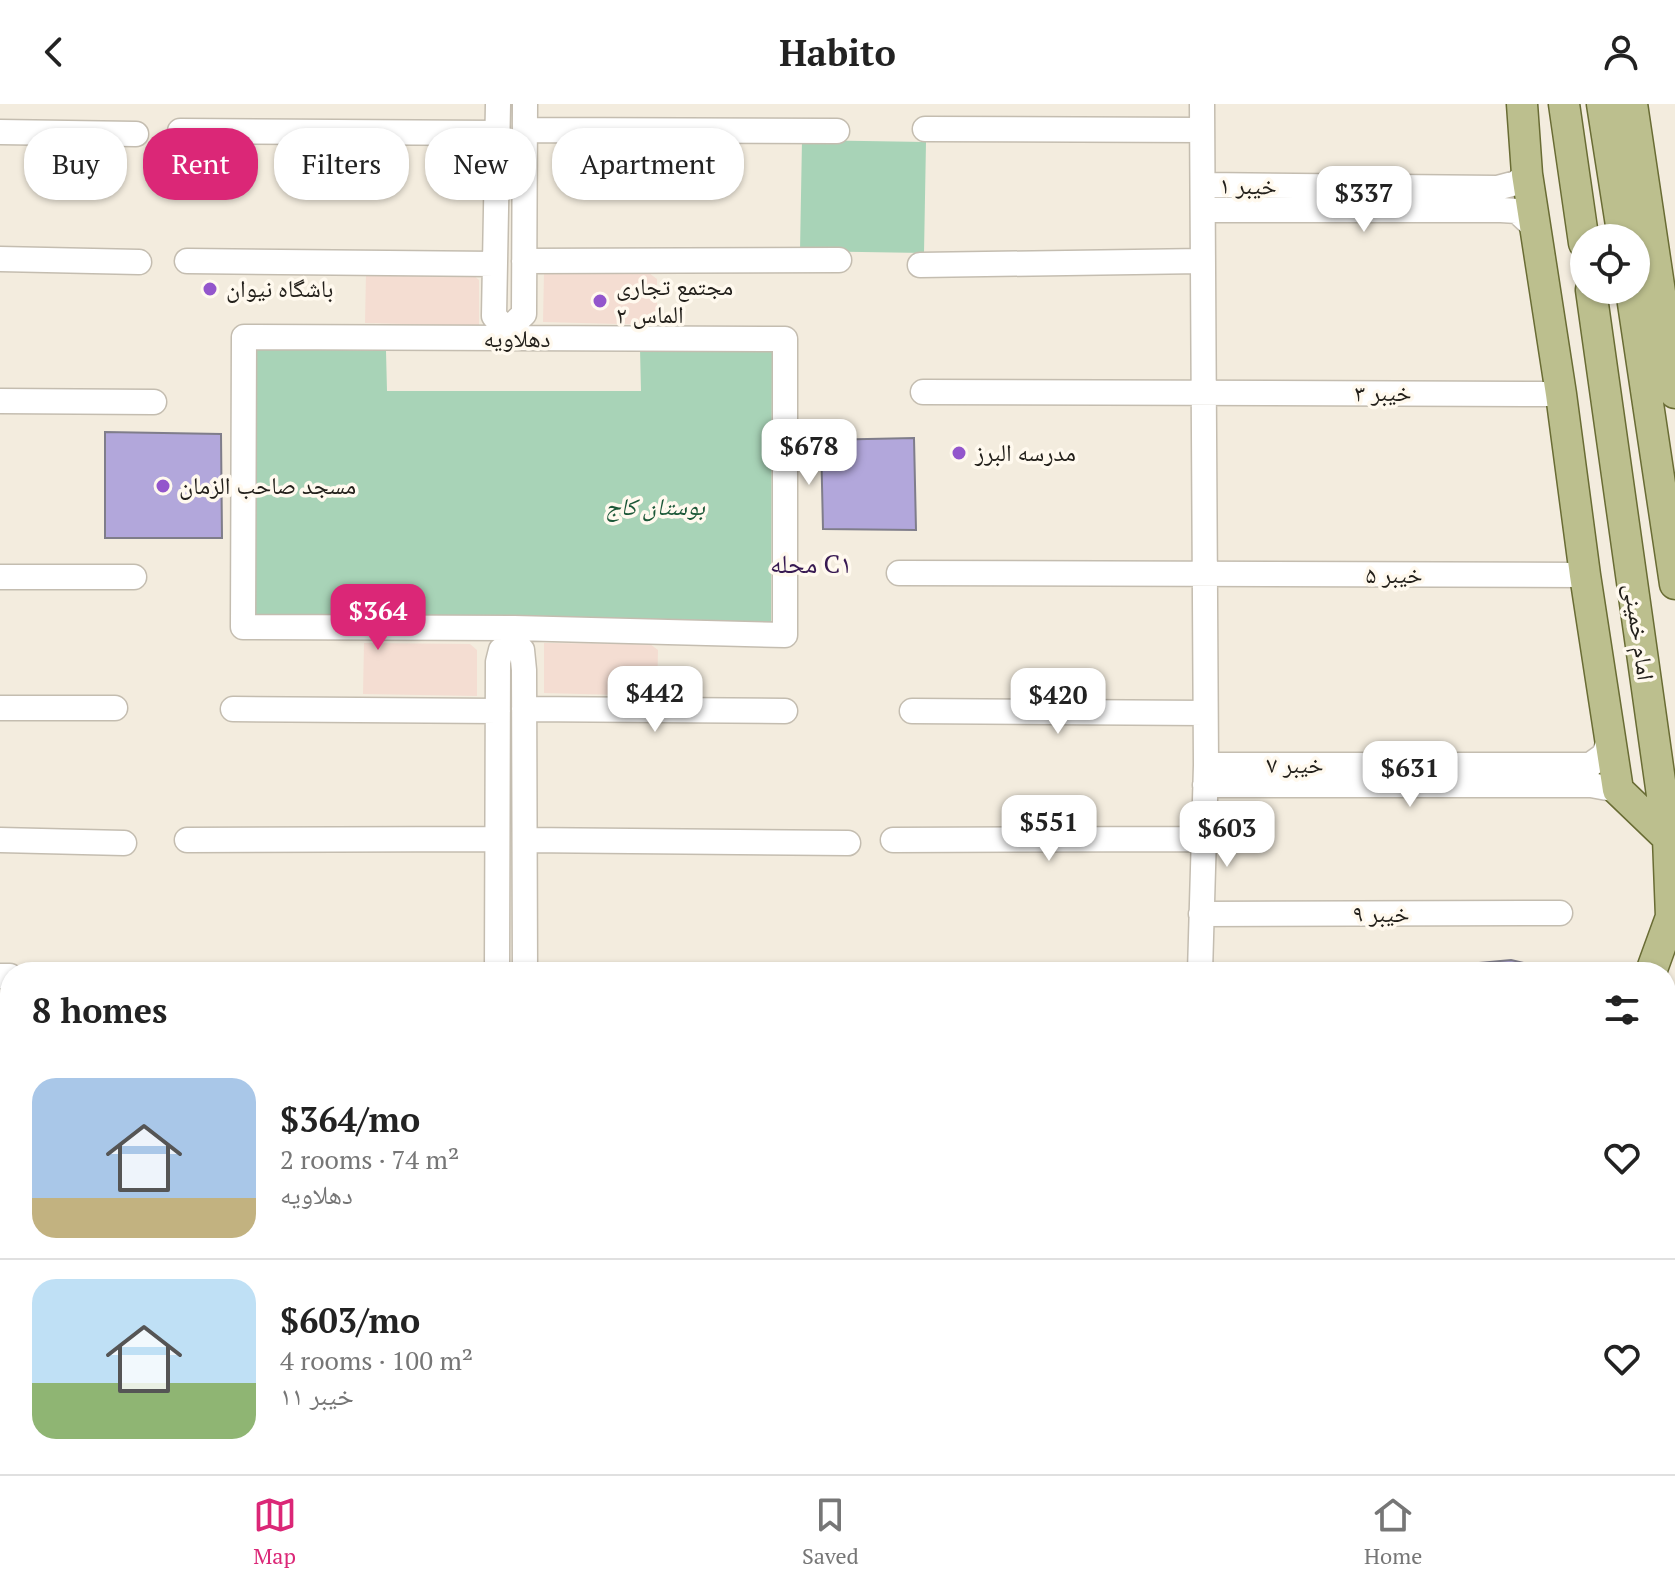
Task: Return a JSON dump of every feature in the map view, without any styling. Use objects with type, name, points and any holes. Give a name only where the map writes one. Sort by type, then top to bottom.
[{"type":"main road","points":[[1522,104],[1519,179],[1537,230],[1610,738],[1600,780],[1668,838]]},
{"type":"main road","points":[[1564,104],[1581,224]]},
{"type":"main road","points":[[1602,104],[1621,224]]},
{"type":"main road","points":[[1632,104],[1675,393]]},
{"type":"main road","name":"امام خمینی","points":[[1593,304],[1668,838],[1673,919],[1655,962]]},
{"type":"main road","name":"امام خمینی","points":[[1633,304],[1675,584]]},
{"type":"street","name":"دهلاویه","points":[[497,128],[498,104]]},
{"type":"street","name":"دهلاویه","points":[[525,104],[525,128]]},
{"type":"street","points":[[1200,962],[1205,775],[1202,104]]},
{"type":"street","points":[[925,129],[1202,130]]},
{"type":"street","points":[[536,130],[837,131]]},
{"type":"street","points":[[258,131],[425,133]]},
{"type":"street","points":[[0,132],[136,134]]},
{"type":"street","points":[[1519,179],[1518,199],[1510,211],[1526,217],[1537,230]]},
{"type":"street","name":"خیبر ۱","points":[[1203,210],[1497,188],[1519,179]]},
{"type":"street","name":"خیبر ۱","points":[[1204,185],[1510,211]]},
{"type":"street","name":"دهلاویه","points":[[496,200],[494,316],[507,335]]},
{"type":"street","points":[[496,200],[524,201]]},
{"type":"street","name":"دهلاویه","points":[[507,335],[524,314],[524,201]]},
{"type":"street","points":[[0,259],[139,262]]},
{"type":"street","points":[[524,261],[839,260]]},
{"type":"street","points":[[187,261],[495,264]]},
{"type":"street","points":[[920,265],[1202,261]]},
{"type":"street","name":"دهلاویه","points":[[507,335],[785,339],[785,635],[514,636],[243,627],[244,337],[507,335]]},
{"type":"street","name":"خیبر ۳","points":[[923,392],[1561,394]]},
{"type":"street","points":[[0,401],[154,402]]},
{"type":"street","name":"خیبر ۵","points":[[899,573],[1585,575]]},
{"type":"street","points":[[0,577],[134,577]]},
{"type":"street","points":[[497,962],[501,650],[514,636],[522,650],[524,709],[525,962]]},
{"type":"street","points":[[0,708],[115,708]]},
{"type":"street","points":[[233,709],[498,711]]},
{"type":"street","points":[[524,709],[785,711]]},
{"type":"street","points":[[912,711],[1205,713]]},
{"type":"street","points":[[498,770],[524,773]]},
{"type":"street","name":"خیبر ۷","points":[[1205,775],[1414,775],[1600,780]]},
{"type":"street","points":[[187,840],[497,839]]},
{"type":"street","points":[[893,840],[1204,839]]},
{"type":"street","points":[[0,840],[124,843]]},
{"type":"street","points":[[525,840],[848,843]]},
{"type":"street","points":[[497,903],[525,907]]},
{"type":"street","name":"خیبر ۹","points":[[1201,914],[1560,913]]},
{"type":"shaded area","name":"مجتمع تجاری الماس ۲","points":[[544,272],[649,273],[657,279],[657,325],[543,322]]},
{"type":"shaded area","points":[[366,273],[471,273],[479,280],[479,326],[365,323]]},
{"type":"shaded area","points":[[364,643],[470,644],[477,650],[477,696],[363,694]]},
{"type":"shaded area","points":[[544,643],[650,644],[658,650],[657,696],[544,693]]},
{"type":"green space","points":[[802,140],[926,142],[924,253],[800,251]]},
{"type":"green space","name":"بوستان کاج","points":[[256,348],[386,351],[387,391],[641,391],[640,349],[772,349],[771,625],[253,619]]},
{"type":"building","name":"مسجد صاحب الزمان","points":[[105,432],[221,434],[222,538],[105,538]]},
{"type":"building","points":[[914,438],[916,530],[823,529],[821,440]]},
{"type":"place","name":"باشگاه نیوان","points":[[210,289]]},
{"type":"place","name":"مجتمع تجاری الماس ۲","points":[[600,301]]},
{"type":"place","name":"مدرسه البرز","points":[[959,453]]},
{"type":"place","name":"مسجد صاحب الزمان","points":[[163,486]]},
{"type":"district","name":"محله C۱","points":[[811,564]]}]
